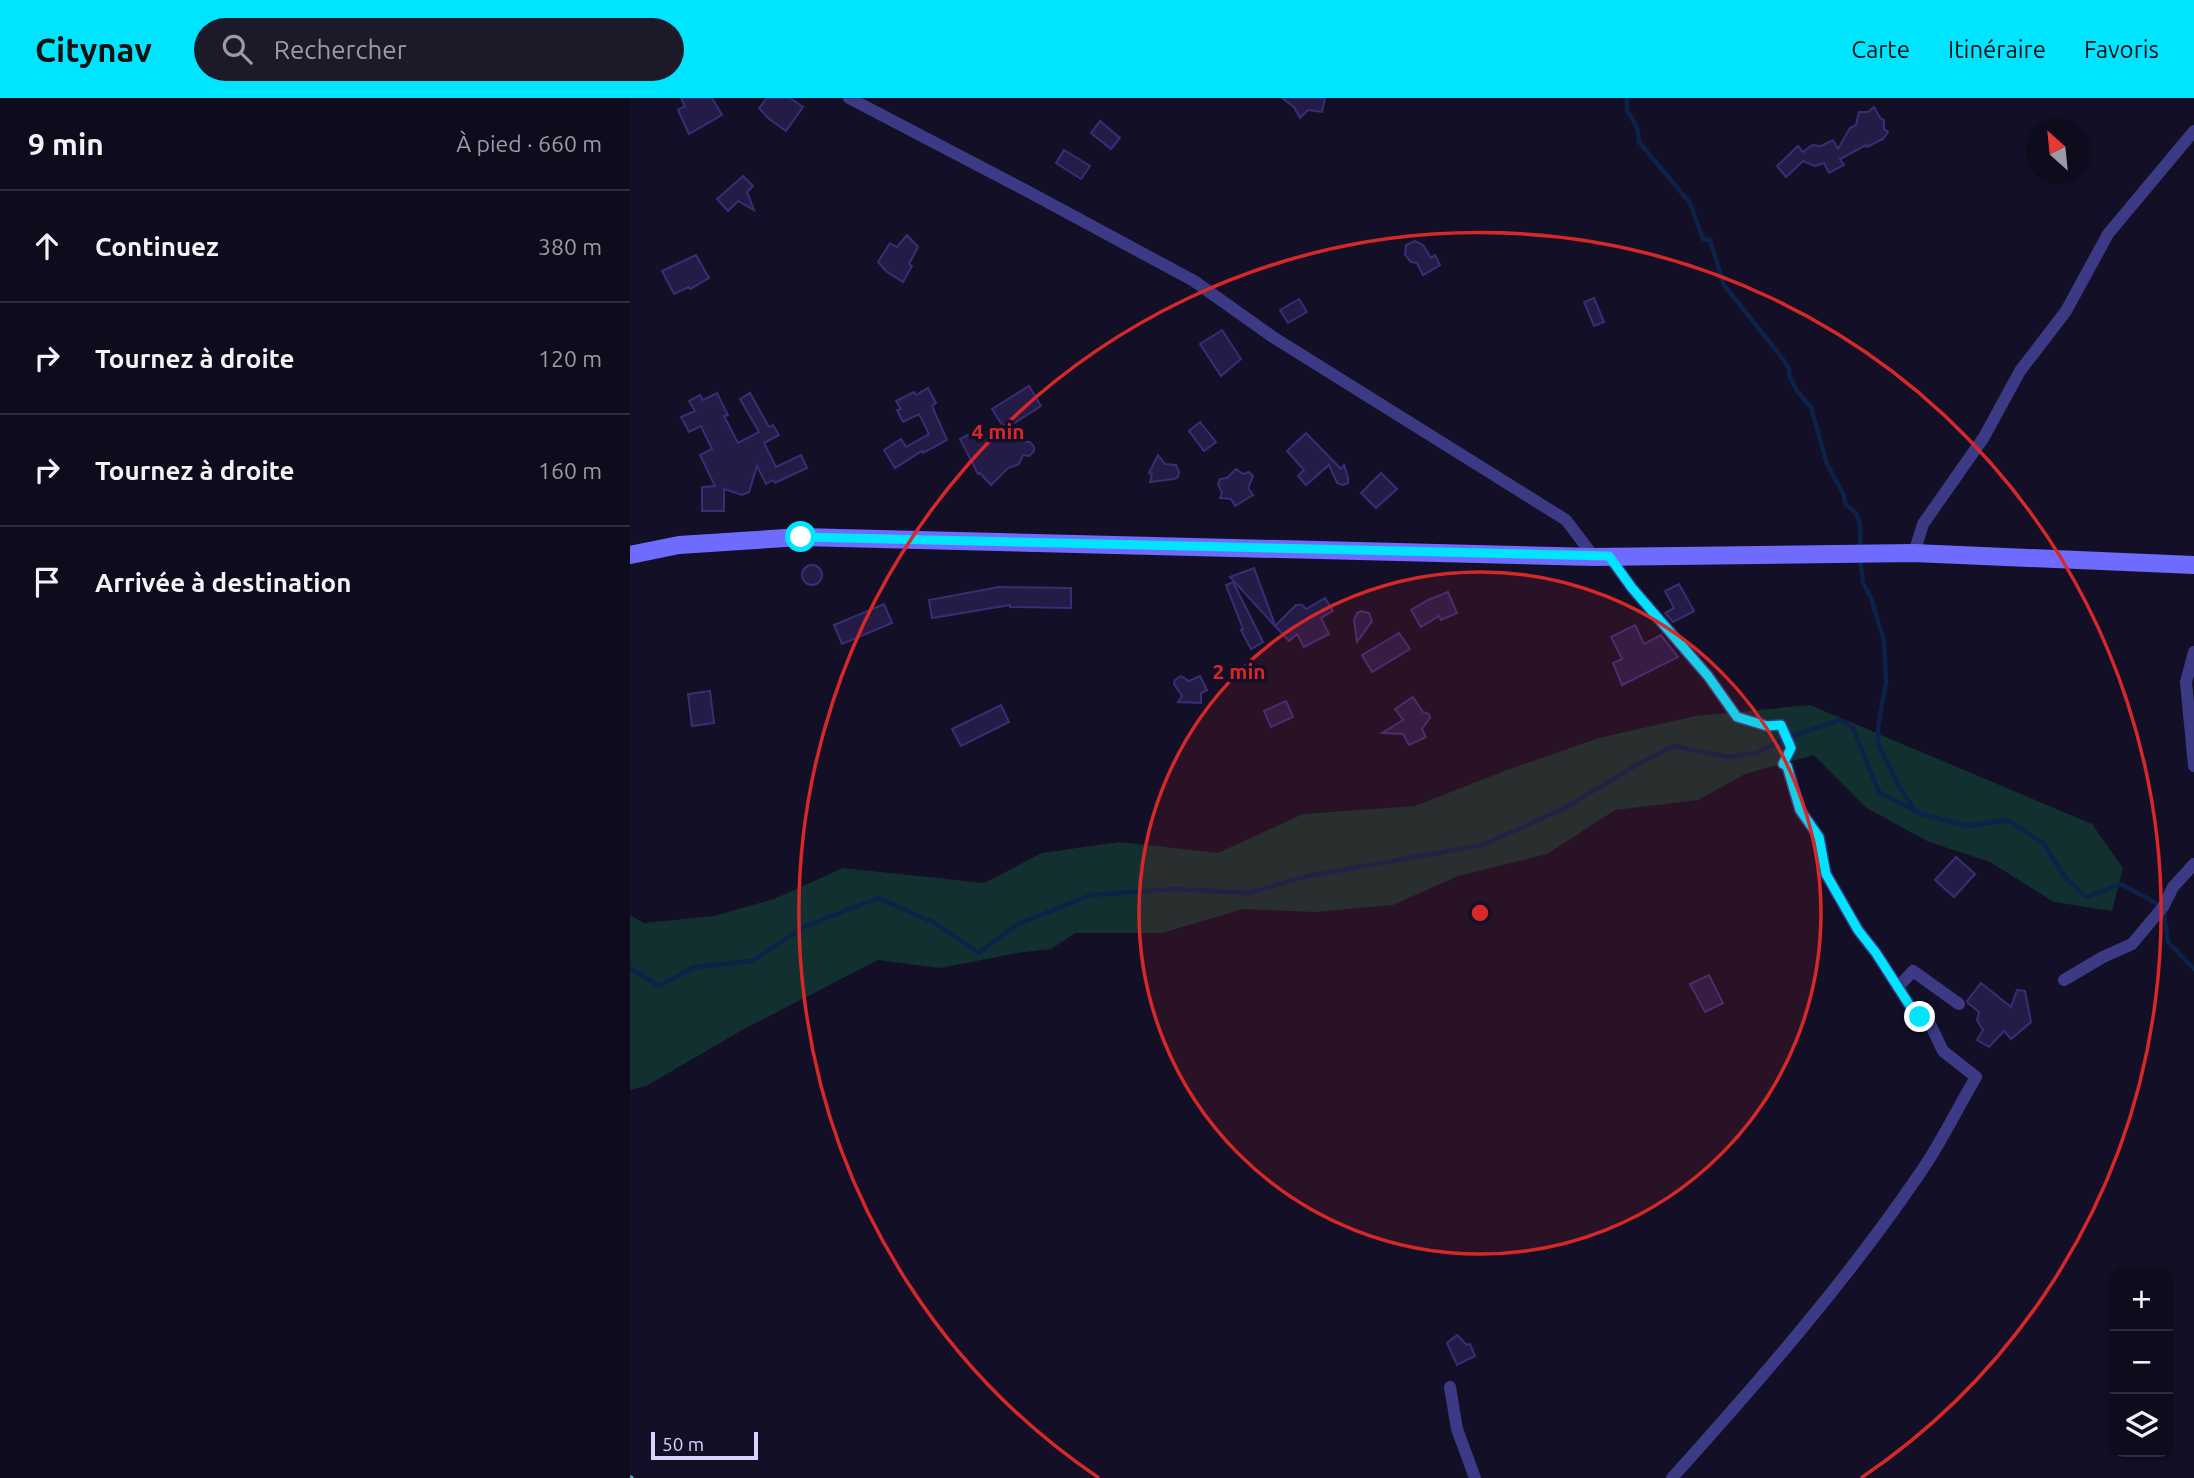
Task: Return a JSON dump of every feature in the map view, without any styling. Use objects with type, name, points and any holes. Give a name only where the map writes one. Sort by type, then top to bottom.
[{"type":"main road","points":[[630,555],[679,545],[801,537],[1602,556],[1914,553],[2194,565]]},
{"type":"street","points":[[849,98],[1194,281],[1272,337],[1566,520],[1632,588],[1708,676],[1737,717],[1767,726],[1781,725],[1791,748],[1783,764],[1787,766],[1800,810],[1819,837],[1826,874],[1858,930],[1924,1023],[1931,1026],[1942,1051],[1976,1077],[1921,1171],[1845,1276],[1759,1382],[1672,1478]]},
{"type":"street","points":[[1914,553],[1923,524],[1984,437],[2020,371],[2066,311],[2108,234],[2194,131]]},
{"type":"street","points":[[2194,652],[2186,682],[2194,766]]},
{"type":"street","points":[[2064,980],[2132,944],[2163,907],[2173,887],[2194,864]]},
{"type":"street","points":[[1898,987],[1913,971],[1959,1004]]},
{"type":"street","points":[[1450,1387],[1457,1429],[1475,1478]]},
{"type":"green space","points":[[1810,705],[2092,824],[2123,868],[2112,911],[2054,902],[1990,862],[1929,842],[1865,807],[1814,755],[1745,774],[1698,800],[1615,810],[1547,854],[1458,876],[1393,905],[1315,912],[1243,909],[1162,933],[1075,933],[1051,949],[940,968],[878,960],[744,1029],[646,1086],[630,1090],[630,915],[644,923],[714,916],[774,899],[843,868],[984,883],[1042,853],[1119,842],[1218,853],[1303,814],[1415,806],[1599,738],[1696,716]]},
{"type":"building","points":[[681,98],[712,98],[722,115],[689,134],[678,110],[685,106]]},
{"type":"building","points":[[767,98],[790,98],[803,107],[786,131],[759,108]]},
{"type":"building","points":[[1282,98],[1325,98],[1322,112],[1308,110],[1300,118],[1294,107]]},
{"type":"building","points":[[1874,107],[1884,120],[1884,129],[1888,132],[1883,139],[1840,159],[1844,165],[1829,173],[1824,163],[1815,166],[1803,161],[1786,177],[1777,166],[1798,146],[1803,152],[1812,145],[1821,146],[1833,140],[1838,149],[1850,128],[1856,125],[1859,112],[1868,112]]},
{"type":"building","points":[[1100,121],[1120,138],[1111,149],[1091,133]]},
{"type":"building","points":[[1064,150],[1090,166],[1081,179],[1056,163]]},
{"type":"building","points":[[743,176],[753,186],[747,192],[754,210],[738,201],[728,211],[717,199]]},
{"type":"building","points":[[907,235],[918,247],[903,282],[887,272],[878,262],[890,243],[897,247]]},
{"type":"building","points":[[1415,241],[1423,245],[1431,258],[1435,255],[1440,265],[1423,275],[1417,263],[1411,262],[1405,255],[1406,245]]},
{"type":"building","points":[[696,255],[709,278],[690,289],[689,287],[674,294],[662,271]]},
{"type":"building","points":[[1594,298],[1604,322],[1594,326],[1584,302]]},
{"type":"building","points":[[1299,299],[1307,312],[1288,323],[1280,310]]},
{"type":"building","points":[[1222,330],[1241,359],[1221,376],[1200,344]]},
{"type":"building","points":[[1029,386],[1041,406],[1010,426],[1018,442],[1030,442],[1034,451],[1029,456],[1023,455],[1019,464],[1008,468],[991,485],[978,474],[960,439],[970,434],[972,439],[1002,425],[992,409]]},
{"type":"building","points":[[928,388],[936,403],[932,406],[947,440],[923,453],[922,451],[895,468],[884,450],[901,439],[906,447],[929,434],[919,414],[903,422],[897,410],[901,409],[896,401]]},
{"type":"building","points":[[717,393],[728,415],[724,416],[738,443],[759,432],[740,399],[750,393],[769,427],[773,425],[779,435],[764,443],[776,467],[801,455],[807,468],[775,483],[773,480],[766,484],[757,466],[749,492],[742,495],[724,489],[724,511],[702,511],[702,487],[715,486],[700,455],[712,449],[701,426],[689,432],[681,417],[695,411],[689,401],[700,395],[703,400]]},
{"type":"building","points":[[1200,422],[1216,442],[1204,451],[1189,431]]},
{"type":"building","points":[[1306,433],[1341,469],[1344,465],[1348,483],[1337,483],[1329,465],[1306,485],[1298,476],[1304,470],[1287,451]]},
{"type":"building","points":[[1158,455],[1165,464],[1176,465],[1178,477],[1150,482],[1152,474],[1149,473]]},
{"type":"building","points":[[1236,469],[1243,474],[1249,472],[1253,476],[1248,488],[1253,495],[1235,506],[1231,499],[1220,498],[1222,493],[1218,484],[1220,479],[1227,478]]},
{"type":"building","points":[[1381,473],[1397,489],[1376,508],[1361,493]]},
{"type":"building","points":[[812,565],[819,568],[822,575],[819,582],[812,585],[805,582],[802,575],[805,568]]},
{"type":"building","points":[[1254,568],[1275,625],[1275,626],[1230,577]]},
{"type":"building","points":[[1233,582],[1263,642],[1251,649],[1241,630],[1243,629],[1226,585]]},
{"type":"building","points":[[1679,584],[1694,611],[1673,622],[1665,613],[1674,608],[1665,591]]},
{"type":"building","points":[[999,587],[1071,588],[1071,608],[1010,605],[932,618],[929,600]]},
{"type":"building","points":[[1448,592],[1457,613],[1441,620],[1439,616],[1421,627],[1411,610]]},
{"type":"building","points":[[1325,598],[1333,611],[1321,618],[1329,634],[1304,647],[1297,634],[1289,641],[1275,626],[1296,605],[1302,605],[1306,609]]},
{"type":"building","points":[[884,604],[892,623],[842,644],[834,625]]},
{"type":"building","points":[[1361,611],[1369,613],[1372,621],[1357,642],[1354,620]]},
{"type":"building","points":[[1635,625],[1644,644],[1661,635],[1678,657],[1622,685],[1613,663],[1622,659],[1611,637]]},
{"type":"building","points":[[1399,633],[1410,649],[1372,672],[1362,655]]},
{"type":"building","points":[[1181,676],[1189,681],[1200,676],[1207,690],[1201,693],[1201,703],[1178,702],[1182,696],[1174,684]]},
{"type":"building","points":[[710,691],[714,723],[692,726],[688,694]]},
{"type":"building","points":[[1413,697],[1430,718],[1422,729],[1426,737],[1409,745],[1403,734],[1382,733],[1403,720],[1395,709]]},
{"type":"building","points":[[1286,701],[1293,717],[1271,727],[1264,711]]},
{"type":"building","points":[[1001,705],[1009,722],[961,746],[952,729]]},
{"type":"building","points":[[1956,857],[1975,874],[1954,897],[1935,880]]},
{"type":"building","points":[[1709,975],[1723,1003],[1705,1012],[1690,984]]},
{"type":"building","points":[[1981,983],[2011,1007],[2017,990],[2025,991],[2031,1022],[2011,1039],[2004,1031],[1989,1047],[1977,1040],[1983,1030],[1977,1020],[1979,1012],[1967,1001]]},
{"type":"building","points":[[1457,1335],[1467,1345],[1470,1344],[1475,1356],[1457,1365],[1447,1343]]},
{"type":"waterway","points":[[1627,98],[1627,110],[1637,127],[1639,142],[1690,203],[1703,239],[1710,240],[1724,285],[1782,358],[1789,368],[1789,375],[1797,391],[1811,407],[1827,464],[1846,505],[1858,519],[1860,549]]},
{"type":"waterway","points":[[1860,557],[1863,583],[1871,598],[1884,641],[1886,682],[1878,727],[1878,744],[1900,788],[1915,810]]},
{"type":"waterway","points":[[630,968],[659,986],[694,967],[752,961],[806,926],[878,898],[933,922],[979,953],[1016,925],[1091,895],[1174,889],[1250,893],[1303,877],[1482,845],[1561,810],[1673,746],[1728,757],[1756,753],[1787,738],[1840,720],[1853,728],[1879,792],[1921,814],[1969,826],[2007,820],[2043,843],[2065,877],[2086,897],[2121,884],[2163,907],[2168,942],[2194,969]]},
{"type":"route","points":[[801,537],[1609,556],[1632,588],[1708,676],[1737,717],[1767,726],[1781,725],[1791,748],[1783,764],[1787,766],[1800,810],[1819,837],[1826,874],[1858,930],[1920,1017]]}]
